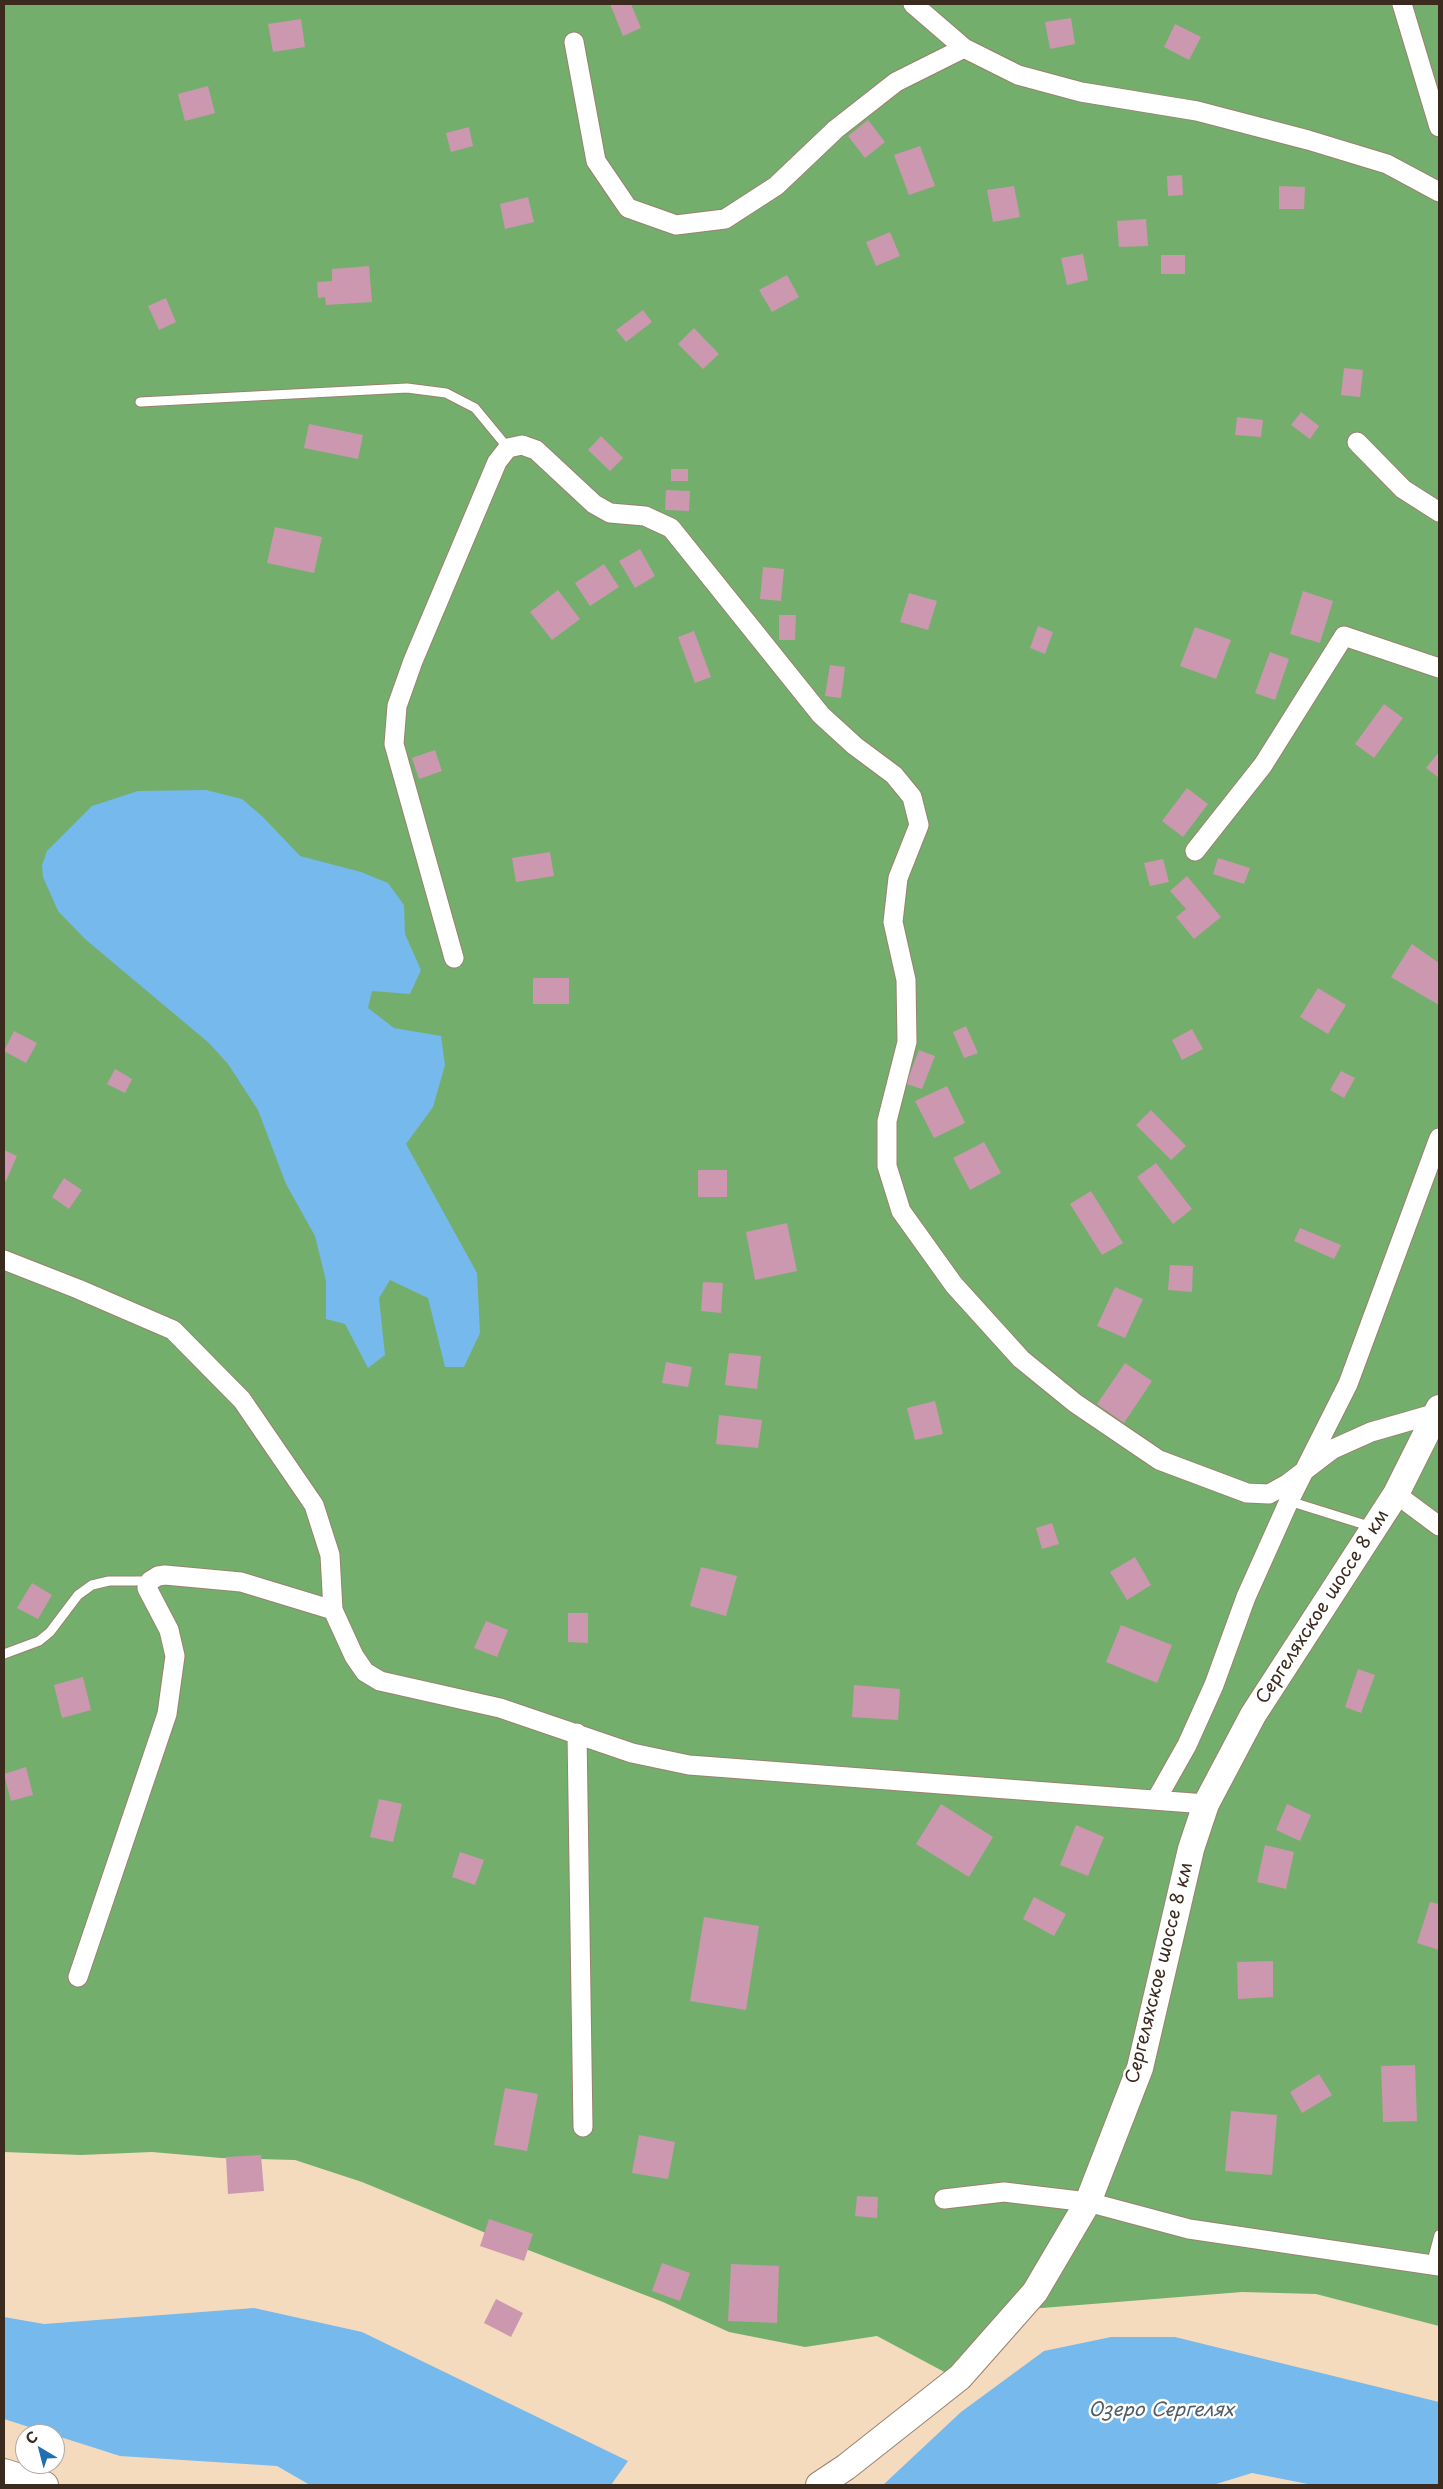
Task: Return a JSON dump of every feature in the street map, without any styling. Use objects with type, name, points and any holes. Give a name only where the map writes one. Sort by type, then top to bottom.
[{"type":"main road","name":"Сергеляхское шоссе 8 км","points":[[819,2485],[846,2467],[960,2377],[1035,2292],[1088,2202],[1140,2068],[1191,1850],[1206,1804],[1253,1715],[1396,1494],[1438,1410]]},
{"type":"main road","points":[[4,2472],[45,2485]]},
{"type":"street","points":[[913,4],[964,48],[1018,75],[1081,92],[1197,111],[1308,140],[1387,164],[1439,192]]},
{"type":"street","points":[[1402,4],[1439,127]]},
{"type":"street","points":[[574,42],[596,162],[628,208],[676,225],[725,219],[776,186],[836,129],[896,82],[964,48]]},
{"type":"street","points":[[1357,442],[1403,489],[1439,512]]},
{"type":"street","points":[[454,958],[394,744],[397,706],[413,661],[497,462],[508,448],[522,445],[536,450],[594,504],[610,513],[645,516],[671,528],[821,715],[855,746],[894,776],[912,797],[918,824],[898,878],[893,922],[906,980],[907,1042],[887,1121],[887,1166],[901,1211],[954,1285],[1021,1359],[1075,1403],[1159,1460],[1247,1493],[1269,1494],[1340,1445],[1371,1432],[1438,1410]]},
{"type":"street","points":[[1195,851],[1263,766],[1344,636],[1439,668]]},
{"type":"street","points":[[1156,1800],[1187,1745],[1210,1693],[1246,1597],[1288,1501],[1348,1384],[1439,1138]]},
{"type":"street","points":[[4,1260],[78,1289],[173,1330],[242,1400],[314,1505],[330,1555],[333,1610],[354,1656],[365,1672],[380,1682],[500,1708],[632,1753],[689,1765],[1206,1804]]},
{"type":"street","points":[[1396,1494],[1439,1526]]},
{"type":"street","points":[[78,1977],[167,1714],[175,1656],[169,1630],[147,1588],[150,1581],[158,1576],[165,1575],[241,1582],[333,1610]]},
{"type":"street","points":[[577,1733],[583,2127]]},
{"type":"street","points":[[944,2200],[1004,2192],[1088,2202],[1189,2229],[1435,2266]]},
{"type":"lane","points":[[140,402],[407,388],[437,391],[446,393],[476,408],[508,448]]},
{"type":"lane","points":[[1288,1501],[1374,1528]]},
{"type":"lane","points":[[4,1654],[39,1641],[50,1632],[78,1595],[92,1585],[109,1581],[150,1581]]},
{"type":"lane","points":[[1435,2266],[1439,2235]]},
{"type":"green space","points":[[4,4],[1439,4],[1439,2326],[1316,2294],[1242,2292],[1017,2310],[950,2375],[877,2336],[805,2347],[729,2332],[663,2302],[510,2243],[362,2182],[295,2160],[221,2158],[152,2152],[81,2155],[4,2152]]},
{"type":"water","points":[[206,790],[242,799],[263,817],[300,856],[361,872],[388,883],[404,905],[405,934],[421,970],[410,994],[372,991],[368,1008],[394,1028],[441,1036],[445,1065],[433,1107],[406,1144],[477,1273],[480,1333],[464,1367],[445,1367],[428,1298],[390,1280],[379,1298],[385,1355],[368,1368],[345,1324],[326,1319],[326,1281],[315,1236],[286,1184],[258,1110],[228,1064],[209,1043],[85,939],[58,911],[43,877],[42,865],[47,851],[92,806],[138,791]]},
{"type":"water","points":[[254,2308],[362,2332],[628,2461],[611,2485],[310,2485],[277,2466],[120,2456],[65,2438],[65,2424],[20,2424],[4,2419],[4,2317],[44,2324]]},
{"type":"water","name":"Озеро Сергелях","points":[[1111,2337],[1175,2337],[1439,2402],[1439,2485],[1313,2485],[1252,2473],[1213,2485],[883,2485],[961,2412],[1044,2351]]},
{"type":"building","points":[[610,4],[631,4],[641,28],[623,36]]},
{"type":"building","points":[[1071,18],[1075,44],[1050,49],[1045,22]]},
{"type":"building","points":[[301,19],[305,47],[273,52],[268,24]]},
{"type":"building","points":[[1175,24],[1201,37],[1189,60],[1164,47]]},
{"type":"building","points":[[208,86],[215,113],[185,121],[178,94]]},
{"type":"building","points":[[868,120],[885,142],[865,158],[848,136]]},
{"type":"building","points":[[469,127],[473,146],[451,152],[446,133]]},
{"type":"building","points":[[920,146],[935,186],[909,195],[894,155]]},
{"type":"building","points":[[1182,175],[1183,195],[1168,196],[1167,176]]},
{"type":"building","points":[[1014,186],[1020,217],[993,222],[987,190]]},
{"type":"building","points":[[1279,186],[1305,187],[1304,209],[1279,209]]},
{"type":"building","points":[[528,197],[534,222],[505,229],[500,204]]},
{"type":"building","points":[[1146,219],[1148,246],[1119,247],[1117,221]]},
{"type":"building","points":[[890,232],[900,256],[876,266],[866,242]]},
{"type":"building","points":[[1083,254],[1088,280],[1067,285],[1061,258]]},
{"type":"building","points":[[1161,255],[1185,255],[1185,274],[1161,274]]},
{"type":"building","points":[[369,266],[372,302],[326,305],[325,297],[318,298],[317,282],[332,281],[332,269]]},
{"type":"building","points":[[787,275],[799,297],[772,312],[759,290]]},
{"type":"building","points":[[166,298],[176,322],[159,330],[148,306]]},
{"type":"building","points":[[643,310],[652,322],[626,342],[616,330]]},
{"type":"building","points":[[694,328],[719,354],[703,369],[678,344]]},
{"type":"building","points":[[1344,368],[1363,370],[1360,397],[1341,395]]},
{"type":"building","points":[[1301,412],[1319,426],[1310,439],[1291,425]]},
{"type":"building","points":[[1237,417],[1263,420],[1261,437],[1235,435]]},
{"type":"building","points":[[309,424],[363,435],[358,459],[304,448]]},
{"type":"building","points":[[601,436],[623,458],[610,471],[588,450]]},
{"type":"building","points":[[671,469],[688,469],[688,481],[671,481]]},
{"type":"building","points":[[666,490],[690,491],[689,511],[665,510]]},
{"type":"building","points":[[275,527],[322,537],[314,573],[267,563]]},
{"type":"building","points":[[640,549],[655,576],[635,588],[619,561]]},
{"type":"building","points":[[604,564],[619,587],[590,606],[575,583]]},
{"type":"building","points":[[763,567],[784,569],[781,601],[760,599]]},
{"type":"building","points":[[558,590],[580,619],[552,640],[530,612]]},
{"type":"building","points":[[1303,591],[1333,601],[1320,643],[1290,634]]},
{"type":"building","points":[[909,593],[937,601],[928,630],[900,622]]},
{"type":"building","points":[[779,615],[796,615],[795,640],[779,640]]},
{"type":"building","points":[[1038,626],[1053,632],[1045,654],[1030,648]]},
{"type":"building","points":[[1195,627],[1231,640],[1216,679],[1180,666]]},
{"type":"building","points":[[694,631],[711,677],[695,683],[678,637]]},
{"type":"building","points":[[1270,652],[1289,659],[1275,700],[1255,693]]},
{"type":"building","points":[[830,665],[845,667],[841,698],[825,696]]},
{"type":"building","points":[[1384,704],[1403,718],[1374,758],[1355,744]]},
{"type":"building","points":[[435,750],[442,771],[419,779],[412,758]]},
{"type":"building","points":[[1439,752],[1439,778],[1426,768]]},
{"type":"building","points":[[1187,788],[1208,804],[1183,837],[1162,821]]},
{"type":"building","points":[[550,852],[554,876],[516,882],[512,858]]},
{"type":"building","points":[[1218,858],[1250,868],[1244,884],[1213,874]]},
{"type":"building","points":[[1163,859],[1169,882],[1150,886],[1144,863]]},
{"type":"building","points":[[1187,876],[1221,917],[1194,939],[1176,917],[1186,909],[1170,891]]},
{"type":"building","points":[[1412,944],[1439,963],[1439,1005],[1391,977]]},
{"type":"building","points":[[533,978],[569,978],[569,1004],[533,1004]]},
{"type":"building","points":[[1318,988],[1346,1005],[1328,1034],[1300,1017]]},
{"type":"building","points":[[966,1026],[978,1053],[964,1058],[953,1032]]},
{"type":"building","points":[[1192,1029],[1203,1049],[1182,1060],[1172,1040]]},
{"type":"building","points":[[14,1031],[37,1043],[26,1063],[4,1051]]},
{"type":"building","points":[[919,1050],[935,1056],[922,1089],[906,1084]]},
{"type":"building","points":[[115,1069],[132,1079],[125,1093],[107,1084]]},
{"type":"building","points":[[1341,1071],[1355,1078],[1344,1098],[1330,1090]]},
{"type":"building","points":[[947,1086],[965,1123],[934,1138],[915,1101]]},
{"type":"building","points":[[1151,1110],[1186,1146],[1171,1160],[1136,1125]]},
{"type":"building","points":[[984,1142],[1001,1173],[970,1190],[953,1158]]},
{"type":"building","points":[[4,1150],[17,1156],[6,1181],[4,1180]]},
{"type":"building","points":[[1156,1163],[1192,1209],[1173,1224],[1137,1177]]},
{"type":"building","points":[[698,1170],[727,1170],[727,1197],[698,1197]]},
{"type":"building","points":[[64,1178],[82,1190],[69,1209],[52,1197]]},
{"type":"building","points":[[1091,1191],[1123,1243],[1102,1255],[1070,1204]]},
{"type":"building","points":[[787,1223],[797,1271],[755,1280],[746,1232]]},
{"type":"building","points":[[1300,1228],[1341,1245],[1334,1259],[1294,1241]]},
{"type":"building","points":[[1170,1265],[1193,1266],[1192,1292],[1168,1290]]},
{"type":"building","points":[[703,1282],[723,1283],[721,1313],[701,1311]]},
{"type":"building","points":[[1115,1287],[1143,1299],[1125,1338],[1097,1326]]},
{"type":"building","points":[[729,1353],[761,1356],[757,1389],[725,1385]]},
{"type":"building","points":[[666,1362],[692,1367],[688,1387],[662,1383]]},
{"type":"building","points":[[1125,1363],[1152,1381],[1124,1423],[1097,1404]]},
{"type":"building","points":[[935,1401],[943,1434],[915,1440],[907,1408]]},
{"type":"building","points":[[719,1415],[762,1420],[758,1448],[716,1444]]},
{"type":"building","points":[[1052,1523],[1059,1544],[1042,1549],[1036,1528]]},
{"type":"building","points":[[1135,1557],[1151,1585],[1127,1600],[1110,1572]]},
{"type":"building","points":[[701,1567],[737,1576],[726,1616],[690,1606]]},
{"type":"building","points":[[32,1583],[52,1595],[38,1619],[17,1608]]},
{"type":"building","points":[[568,1613],[588,1613],[588,1643],[568,1642]]},
{"type":"building","points":[[486,1621],[508,1630],[497,1657],[474,1648]]},
{"type":"building","points":[[1121,1625],[1172,1645],[1157,1683],[1106,1662]]},
{"type":"building","points":[[1358,1669],[1375,1675],[1361,1713],[1345,1707]]},
{"type":"building","points":[[83,1677],[91,1710],[62,1718],[54,1685]]},
{"type":"building","points":[[854,1685],[900,1689],[898,1720],[852,1717]]},
{"type":"building","points":[[26,1767],[33,1795],[11,1801],[4,1774]]},
{"type":"building","points":[[379,1799],[402,1804],[393,1842],[370,1837]]},
{"type":"building","points":[[941,1804],[993,1837],[969,1877],[916,1844]]},
{"type":"building","points":[[1287,1804],[1311,1815],[1300,1841],[1276,1830]]},
{"type":"building","points":[[1076,1825],[1104,1837],[1088,1876],[1060,1865]]},
{"type":"building","points":[[1265,1845],[1294,1852],[1286,1889],[1257,1882]]},
{"type":"building","points":[[460,1852],[484,1860],[475,1885],[452,1877]]},
{"type":"building","points":[[1034,1897],[1066,1914],[1054,1936],[1023,1919]]},
{"type":"building","points":[[1430,1902],[1439,1904],[1439,1950],[1417,1943]]},
{"type":"building","points":[[704,1917],[759,1926],[746,2010],[690,2001]]},
{"type":"building","points":[[1273,1961],[1273,1997],[1238,1999],[1237,1962]]},
{"type":"building","points":[[1415,2065],[1417,2121],[1383,2122],[1381,2066]]},
{"type":"building","points":[[1319,2074],[1332,2095],[1302,2113],[1290,2092]]},
{"type":"building","points":[[505,2088],[538,2094],[527,2151],[494,2145]]},
{"type":"building","points":[[1231,2111],[1277,2115],[1272,2175],[1225,2171]]},
{"type":"building","points":[[639,2135],[675,2142],[668,2179],[632,2173]]},
{"type":"building","points":[[261,2155],[264,2191],[228,2194],[226,2157]]},
{"type":"building","points":[[857,2196],[878,2197],[877,2218],[855,2216]]},
{"type":"building","points":[[489,2219],[533,2234],[524,2261],[480,2246]]},
{"type":"building","points":[[662,2263],[690,2273],[680,2301],[652,2291]]},
{"type":"building","points":[[731,2264],[779,2266],[777,2323],[728,2321]]},
{"type":"building","points":[[496,2299],[523,2313],[511,2337],[484,2323]]}]
